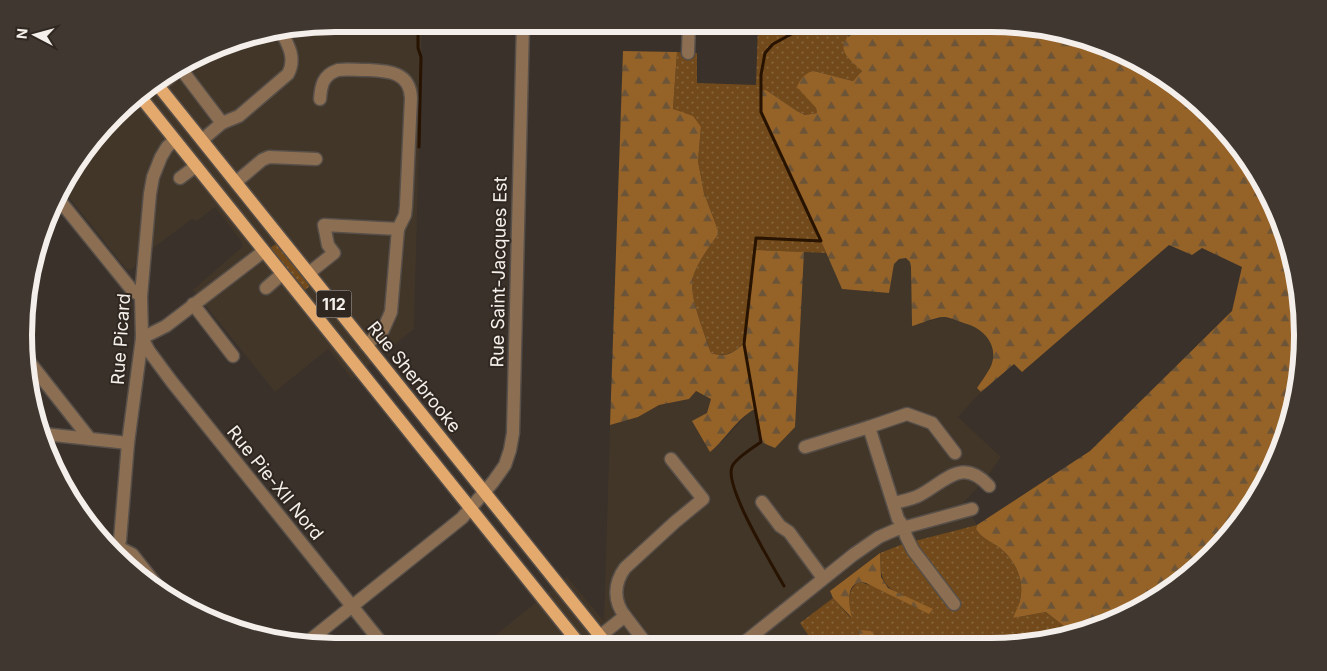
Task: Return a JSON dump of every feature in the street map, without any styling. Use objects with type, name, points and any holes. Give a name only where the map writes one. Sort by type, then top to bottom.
[{"type":"main road","name":"Rue Sherbrooke","points":[[161,88],[602,638]]},
{"type":"main road","name":"112","points":[[144,101],[575,638]]},
{"type":"street","name":"Rue Saint-Jacques Est","points":[[313,638],[458,522],[505,465],[513,433],[523,32]]},
{"type":"street","points":[[688,53],[689,32]]},
{"type":"street","points":[[202,140],[222,123],[238,116],[288,74],[292,67],[292,57],[284,37]]},
{"type":"street","points":[[320,99],[320,88],[323,80],[330,73],[338,70],[390,72],[401,77],[410,90],[407,198],[405,215],[398,229],[391,312],[383,330],[366,344]]},
{"type":"street","points":[[184,73],[222,123]]},
{"type":"street","name":"Rue Picard","points":[[117,546],[120,540],[128,442],[142,338],[141,296],[152,182],[164,152],[175,140]]},
{"type":"street","points":[[236,182],[262,160],[269,157],[316,159]]},
{"type":"street","points":[[180,178],[196,166]]},
{"type":"street","points":[[63,204],[132,290],[141,296]]},
{"type":"street","points":[[309,273],[334,253],[328,245],[324,225],[398,229]]},
{"type":"street","points":[[142,338],[166,326],[264,251]]},
{"type":"street","points":[[266,288],[282,274]]},
{"type":"street","points":[[193,304],[233,356]]},
{"type":"street","name":"Rue Pie-XII Nord","points":[[142,338],[149,351],[172,382],[377,638]]},
{"type":"street","points":[[34,368],[90,439]]},
{"type":"street","points":[[805,447],[906,414],[932,423],[955,453]]},
{"type":"street","points":[[869,427],[898,518],[904,527],[906,536],[913,550],[954,604]]},
{"type":"street","points":[[50,435],[128,442]]},
{"type":"street","points":[[642,638],[624,616],[616,600],[617,585],[621,575],[625,568],[703,499],[671,459]]},
{"type":"street","points":[[894,503],[920,495],[947,477],[961,472],[980,477],[989,486]]},
{"type":"street","points":[[762,502],[780,526],[789,532],[823,578]]},
{"type":"street","points":[[750,638],[863,547],[888,532],[972,509]]},
{"type":"street","points":[[122,551],[128,551],[132,554],[146,571]]},
{"type":"street","points":[[606,638],[624,616]]},
{"type":"shaded area","points":[[336,32],[422,32],[414,329],[352,379],[328,349],[275,392],[193,290],[242,247],[241,241],[215,207],[197,221],[192,219],[136,261],[135,267],[130,270],[126,269],[67,195],[95,151],[121,121],[151,95],[201,64],[238,49],[276,38]]},
{"type":"shaded area","points":[[758,32],[857,32],[849,35],[845,52],[862,71],[853,81],[814,71],[798,87],[816,108],[817,113],[805,115],[766,90],[826,253],[755,250],[744,344],[729,353],[721,355],[711,353],[693,294],[693,277],[698,265],[719,233],[704,193],[698,161],[701,127],[673,109],[677,52],[697,53],[697,83],[756,85]]},
{"type":"shaded area","points":[[276,244],[310,286],[305,290],[270,248]]},
{"type":"shaded area","points":[[804,252],[826,253],[842,289],[889,293],[894,264],[899,259],[906,258],[910,262],[911,267],[912,326],[944,317],[976,327],[986,334],[990,340],[993,349],[993,361],[977,388],[981,392],[958,417],[1001,457],[984,481],[964,502],[977,525],[903,544],[880,553],[830,591],[833,598],[801,623],[811,638],[492,638],[567,577],[604,621],[610,425],[638,417],[659,405],[689,399],[695,391],[711,399],[707,413],[721,443],[748,413],[756,409],[761,442],[775,448],[794,427]]},
{"type":"shaded area","points":[[977,525],[976,529],[978,532],[1000,548],[1010,558],[1018,571],[1021,593],[1013,618],[1046,612],[1067,629],[1051,633],[1011,638],[876,638],[859,631],[860,638],[810,638],[800,623],[833,598],[851,618],[850,593],[859,582],[896,592],[886,584],[882,576],[880,553],[903,544]]},
{"type":"green space","points":[[854,33],[1011,33],[1051,38],[1107,56],[1126,64],[1160,84],[1206,121],[1232,151],[1263,201],[1284,257],[1289,276],[1294,316],[1292,375],[1289,395],[1278,433],[1254,487],[1232,520],[1206,550],[1176,576],[1126,607],[1067,629],[1046,612],[1013,618],[1021,593],[1018,571],[1010,558],[1000,548],[978,532],[976,529],[977,525],[1090,451],[1232,311],[1242,267],[1202,248],[1192,255],[1169,245],[1022,372],[1014,364],[981,392],[977,388],[993,361],[992,347],[989,341],[985,335],[974,327],[948,318],[942,317],[912,326],[911,267],[910,262],[906,258],[899,259],[894,264],[889,293],[842,289],[761,112],[761,91],[766,90],[805,115],[817,113],[816,108],[797,87],[806,74],[814,71],[853,81],[862,71],[850,60],[843,47],[845,41]]},
{"type":"green space","points":[[623,51],[677,52],[673,109],[693,116],[701,127],[698,161],[704,193],[719,233],[698,265],[692,285],[695,304],[711,353],[729,354],[744,344],[755,250],[804,252],[795,427],[775,448],[761,442],[755,409],[737,423],[710,452],[692,421],[707,413],[711,399],[696,391],[689,399],[659,405],[638,417],[610,425]]},
{"type":"green space","points":[[880,553],[881,577],[888,588],[933,609],[929,614],[866,583],[854,585],[851,589],[849,600],[852,618],[833,598],[830,591]]},
{"type":"green space","points":[[859,630],[871,631],[877,638],[860,638]]},
{"type":"waterway","points":[[418,32],[418,48],[421,57],[419,147]]},
{"type":"waterway","points":[[784,586],[742,508],[731,477],[732,467],[736,460],[761,442],[744,344],[756,238],[821,241],[761,112],[761,75],[765,53],[773,44],[795,32]]}]
